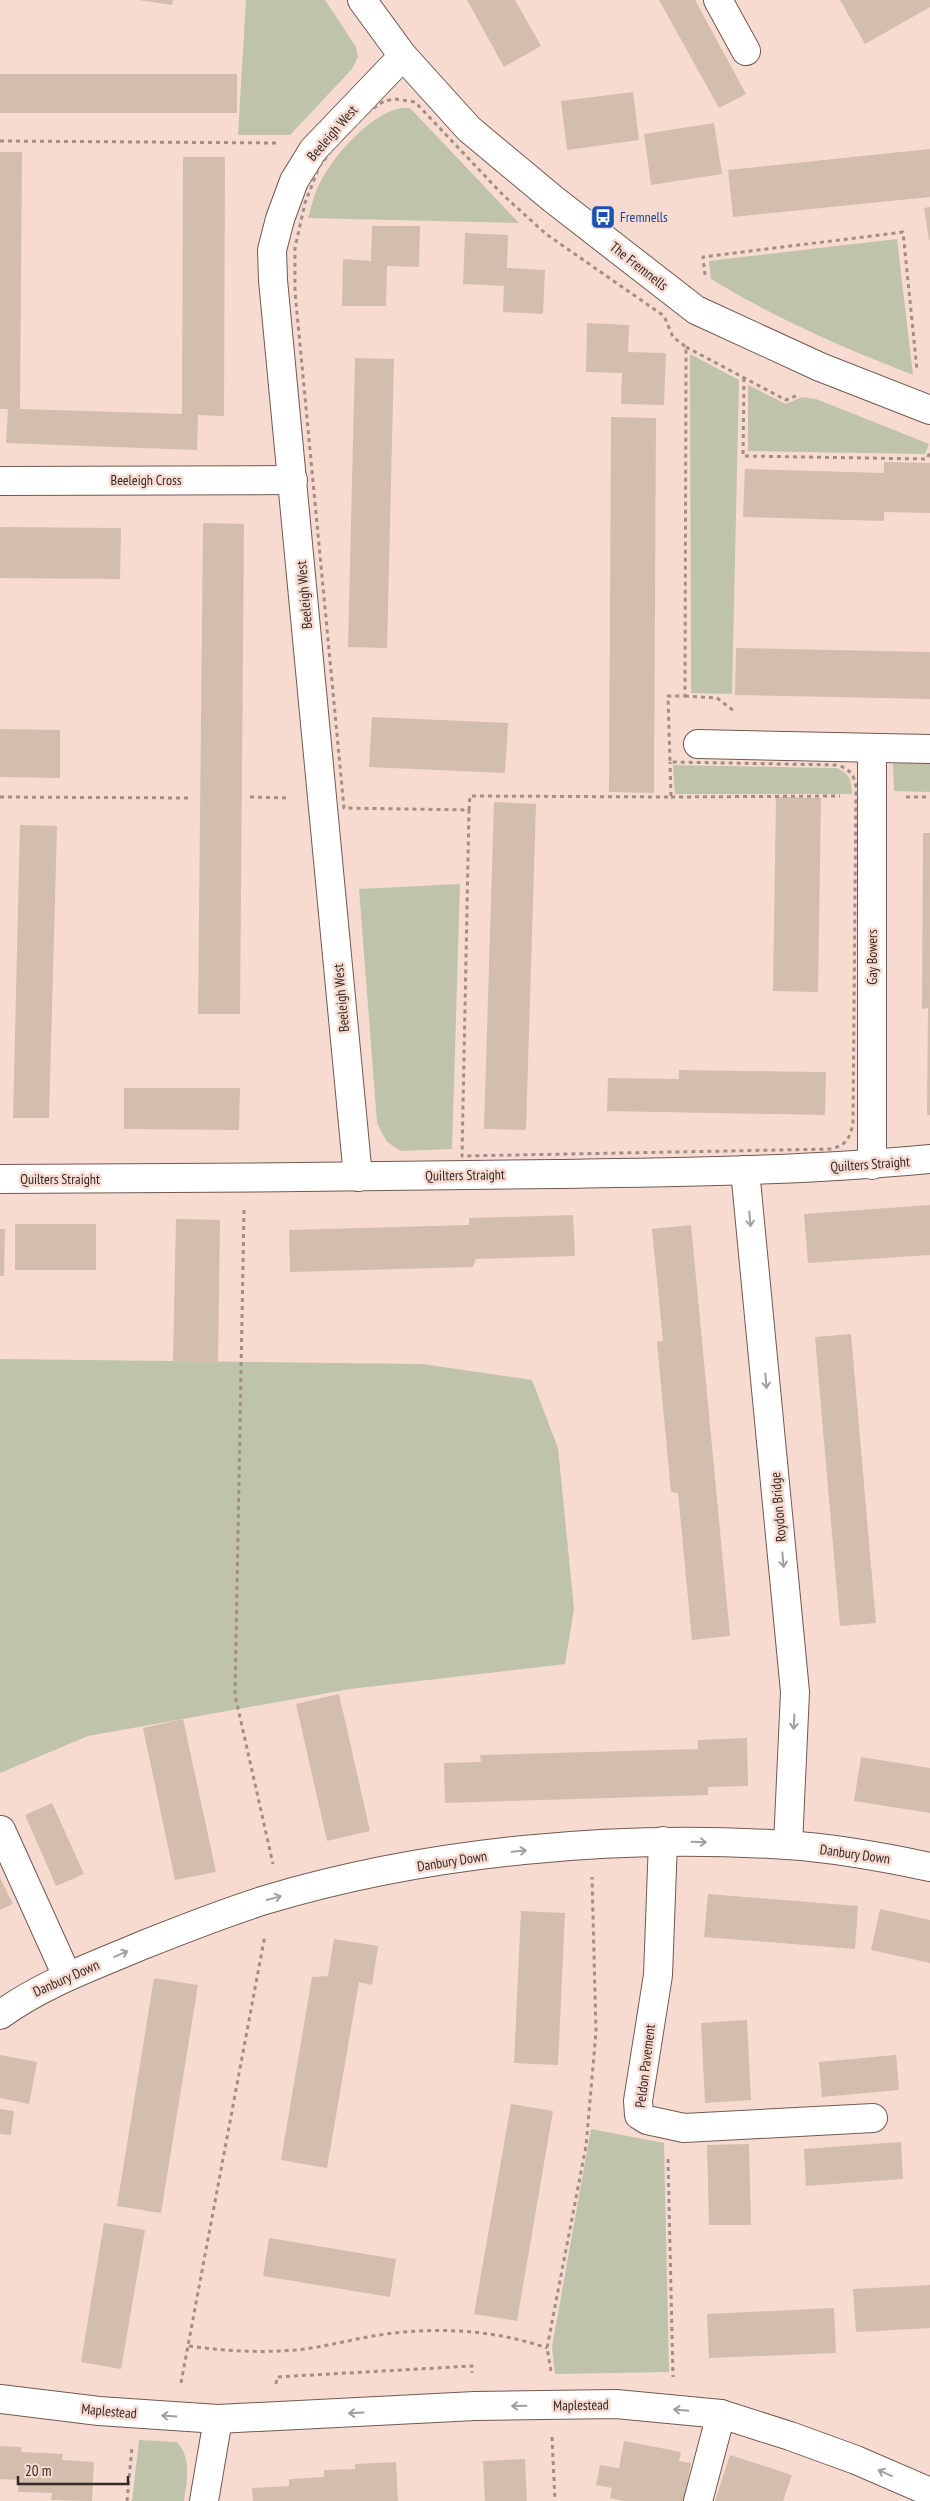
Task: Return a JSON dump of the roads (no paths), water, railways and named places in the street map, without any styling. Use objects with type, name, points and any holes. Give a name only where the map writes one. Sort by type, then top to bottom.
[{"type":"street","name":"The Fremnells","points":[[362,0],[403,56],[469,129],[553,198],[696,310],[820,368],[930,410]]},
{"type":"street","points":[[718,0],[746,51]]},
{"type":"street","name":"Beeleigh West","points":[[358,1177],[273,280],[272,250],[280,219],[294,181],[313,150],[403,56]]},
{"type":"street","name":"Beeleigh Cross","points":[[0,480],[293,480]]},
{"type":"street","points":[[698,744],[930,749]]},
{"type":"street","name":"Gay Bowers","points":[[872,749],[872,1165]]},
{"type":"street","name":"Quilters Straight","points":[[0,1179],[358,1177],[746,1170],[872,1165],[930,1159]]},
{"type":"street","name":"Roydon Bridge","points":[[746,1170],[795,1692],[788,1845]]},
{"type":"street","points":[[1,1830],[67,1976]]},
{"type":"street","name":"Danbury Down","points":[[0,2015],[24,1998],[67,1976],[182,1930],[265,1900],[350,1878],[503,1853],[663,1842],[788,1845],[891,1859],[930,1867]]},
{"type":"street","name":"Peldon Pavement","points":[[663,1842],[658,1975],[638,2101],[639,2115],[647,2120],[684,2128],[873,2118]]},
{"type":"street","name":"Maplestead","points":[[0,2399],[99,2411],[218,2419],[475,2406],[616,2404],[721,2414],[856,2460],[930,2492]]},
{"type":"street","points":[[698,2501],[721,2414]]},
{"type":"street","points":[[204,2501],[218,2419]]},
{"type":"place","name":"Fremnells","points":[[603,217]]}]
